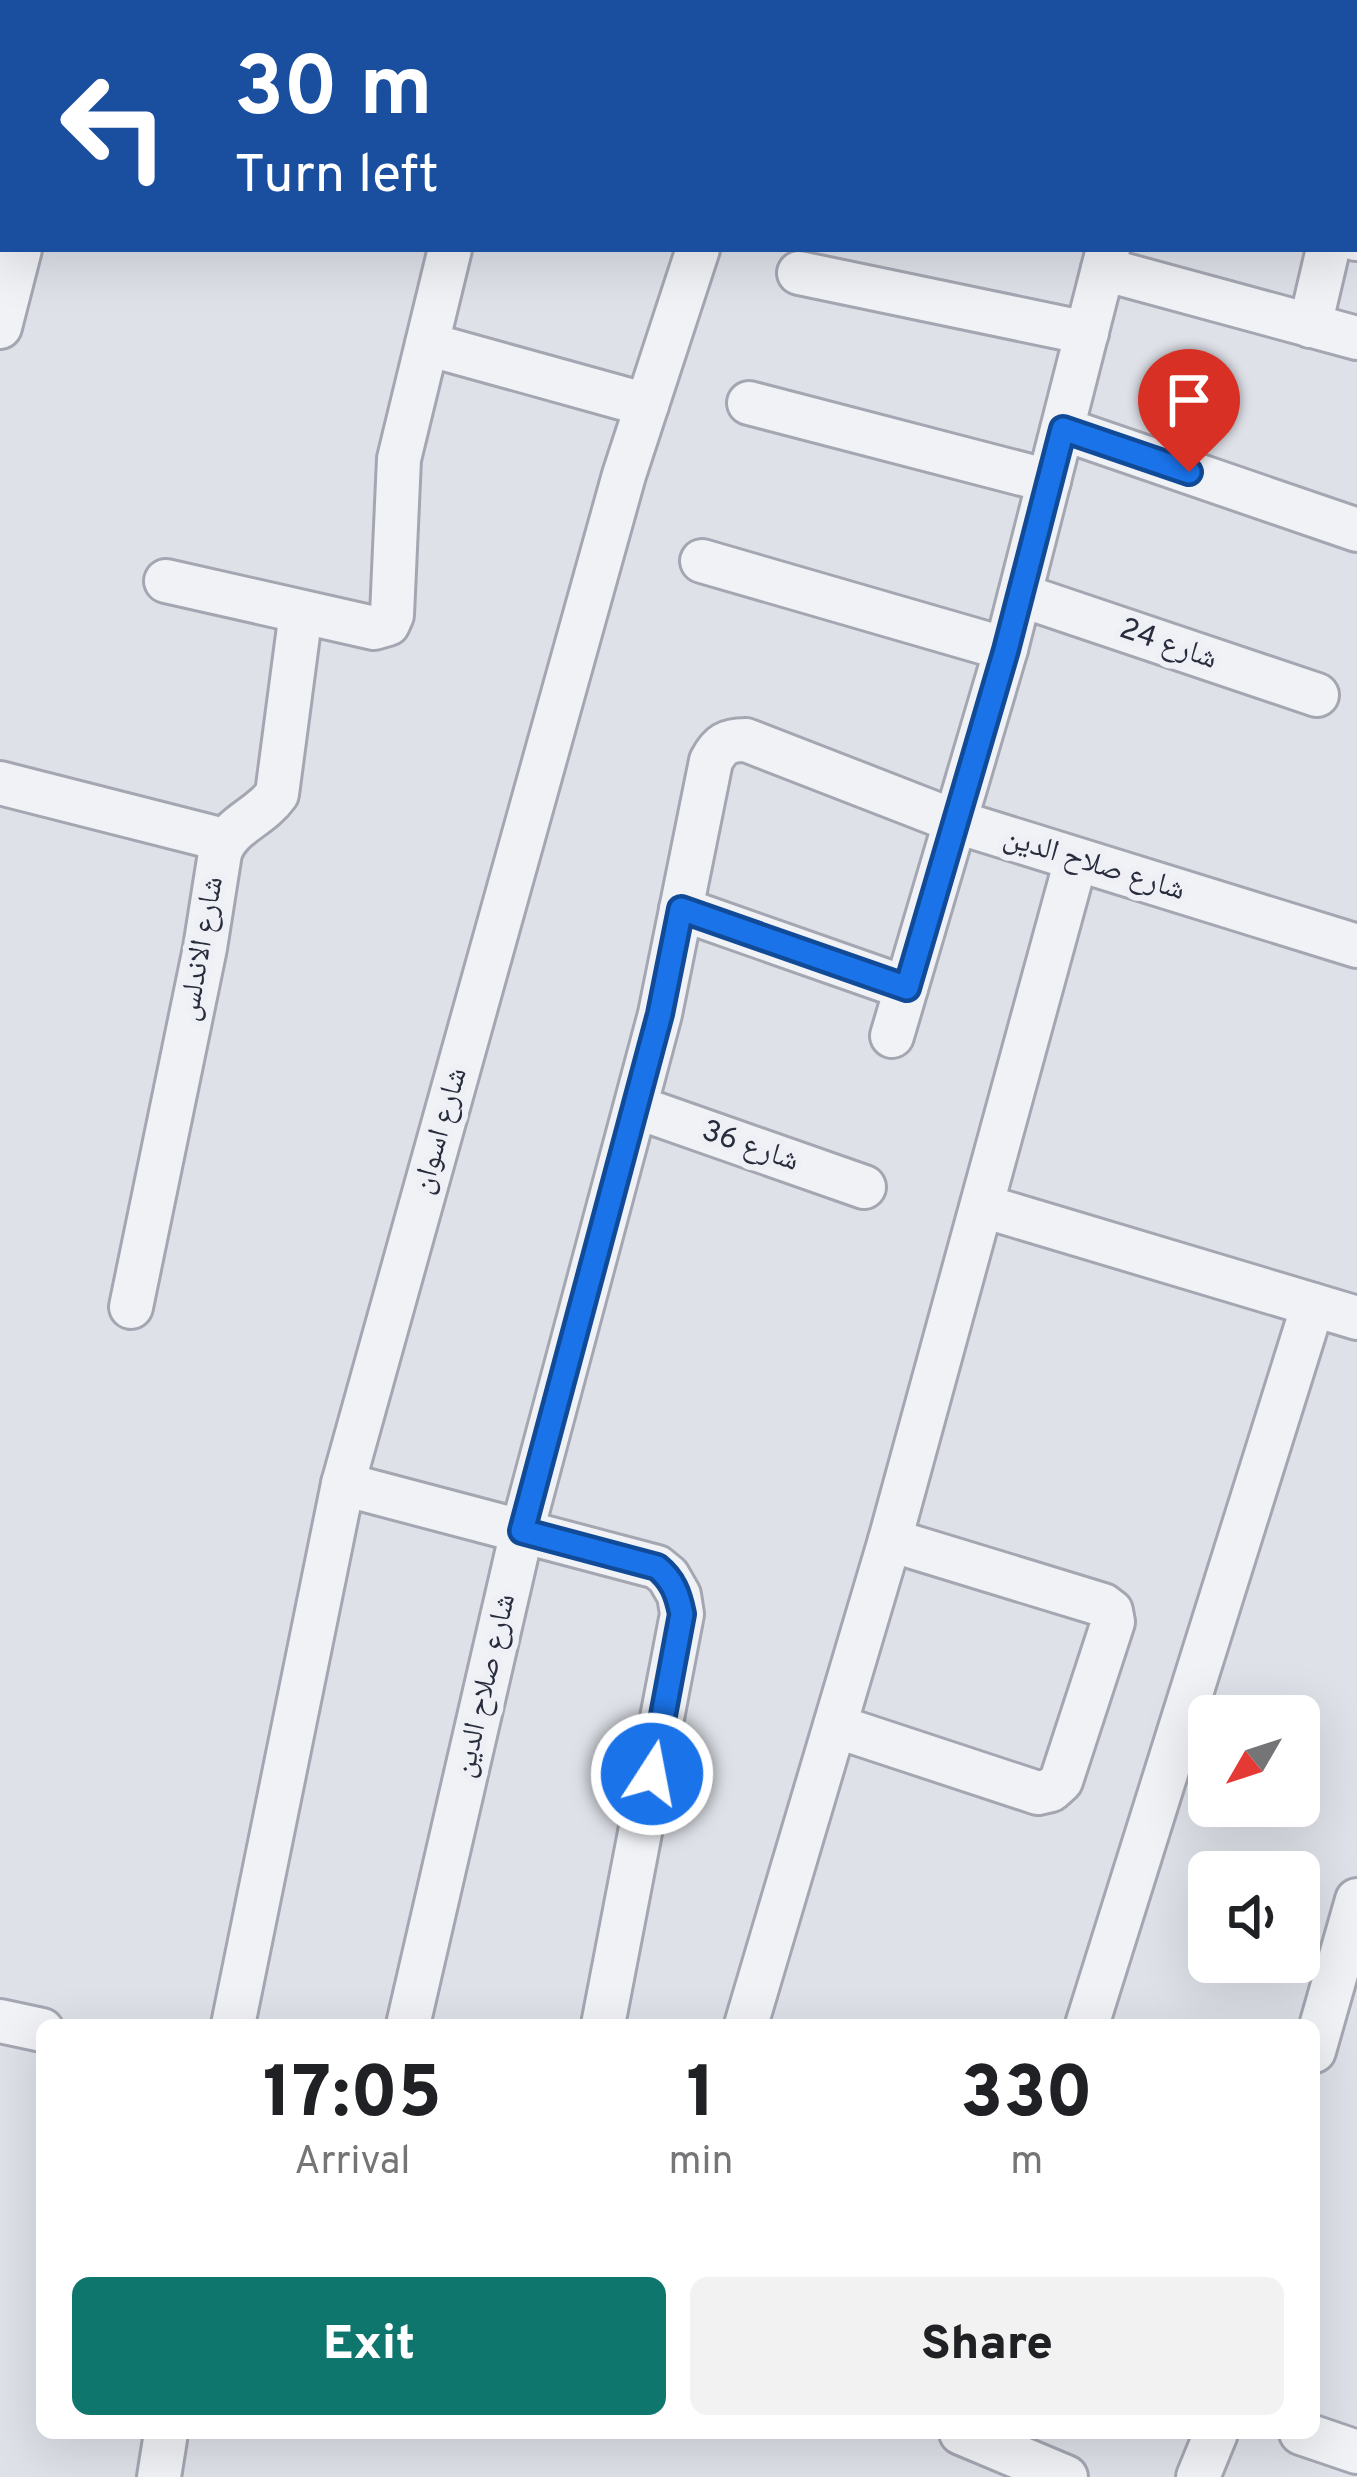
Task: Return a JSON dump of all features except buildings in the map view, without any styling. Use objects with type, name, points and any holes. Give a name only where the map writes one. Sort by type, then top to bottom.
[{"type":"street","points":[[0,327],[19,252]]},
{"type":"street","points":[[166,581],[374,628],[384,627],[391,619],[399,459],[449,252]]},
{"type":"street","name":"شارع اسوان","points":[[234,2019],[343,1484],[646,405],[697,252]]},
{"type":"street","points":[[1310,326],[1327,252]]},
{"type":"street","points":[[892,1036],[1006,650],[1105,259],[1357,338]]},
{"type":"street","points":[[799,273],[1087,333]]},
{"type":"street","points":[[427,344],[646,405]]},
{"type":"street","points":[[749,403],[1049,481]]},
{"type":"street","points":[[1063,429],[1357,530]]},
{"type":"street","points":[[702,561],[1006,650]]},
{"type":"street","name":"شارع 24","points":[[1020,595],[1317,694]]},
{"type":"street","name":"شارع الاندلس","points":[[131,1307],[224,840],[277,794],[301,612]]},
{"type":"street","name":"شارع صلاح الدين","points":[[409,2019],[522,1531],[660,1014],[711,761],[718,747],[729,740],[746,740],[957,822],[1357,946]]},
{"type":"street","points":[[0,783],[224,840]]},
{"type":"street","points":[[748,2019],[890,1540],[1076,860]]},
{"type":"street","points":[[681,909],[907,988]]},
{"type":"street","name":"شارع 36","points":[[636,1107],[864,1187]]},
{"type":"street","points":[[983,1206],[1357,1318]]},
{"type":"street","points":[[1089,2019],[1312,1304]]},
{"type":"street","points":[[343,1484],[657,1567],[679,1595],[682,1614],[604,2019]]},
{"type":"street","points":[[835,1726],[1038,1792],[1051,1790],[1061,1781],[1113,1622],[1111,1611],[1103,1605],[890,1540]]},
{"type":"street","points":[[1320,2041],[1342,2005],[1357,1900]]},
{"type":"street","points":[[0,2021],[36,2029]]},
{"type":"street","points":[[158,2477],[165,2439]]},
{"type":"street","points":[[977,2439],[1066,2477]]},
{"type":"street","points":[[1198,2477],[1214,2439]]},
{"type":"street","points":[[1319,2439],[1357,2452]]},
{"type":"route","points":[[652,1774],[682,1614],[679,1595],[657,1567],[522,1531],[660,1014],[681,909],[907,988],[1006,650],[1063,429],[1189,472]]}]
